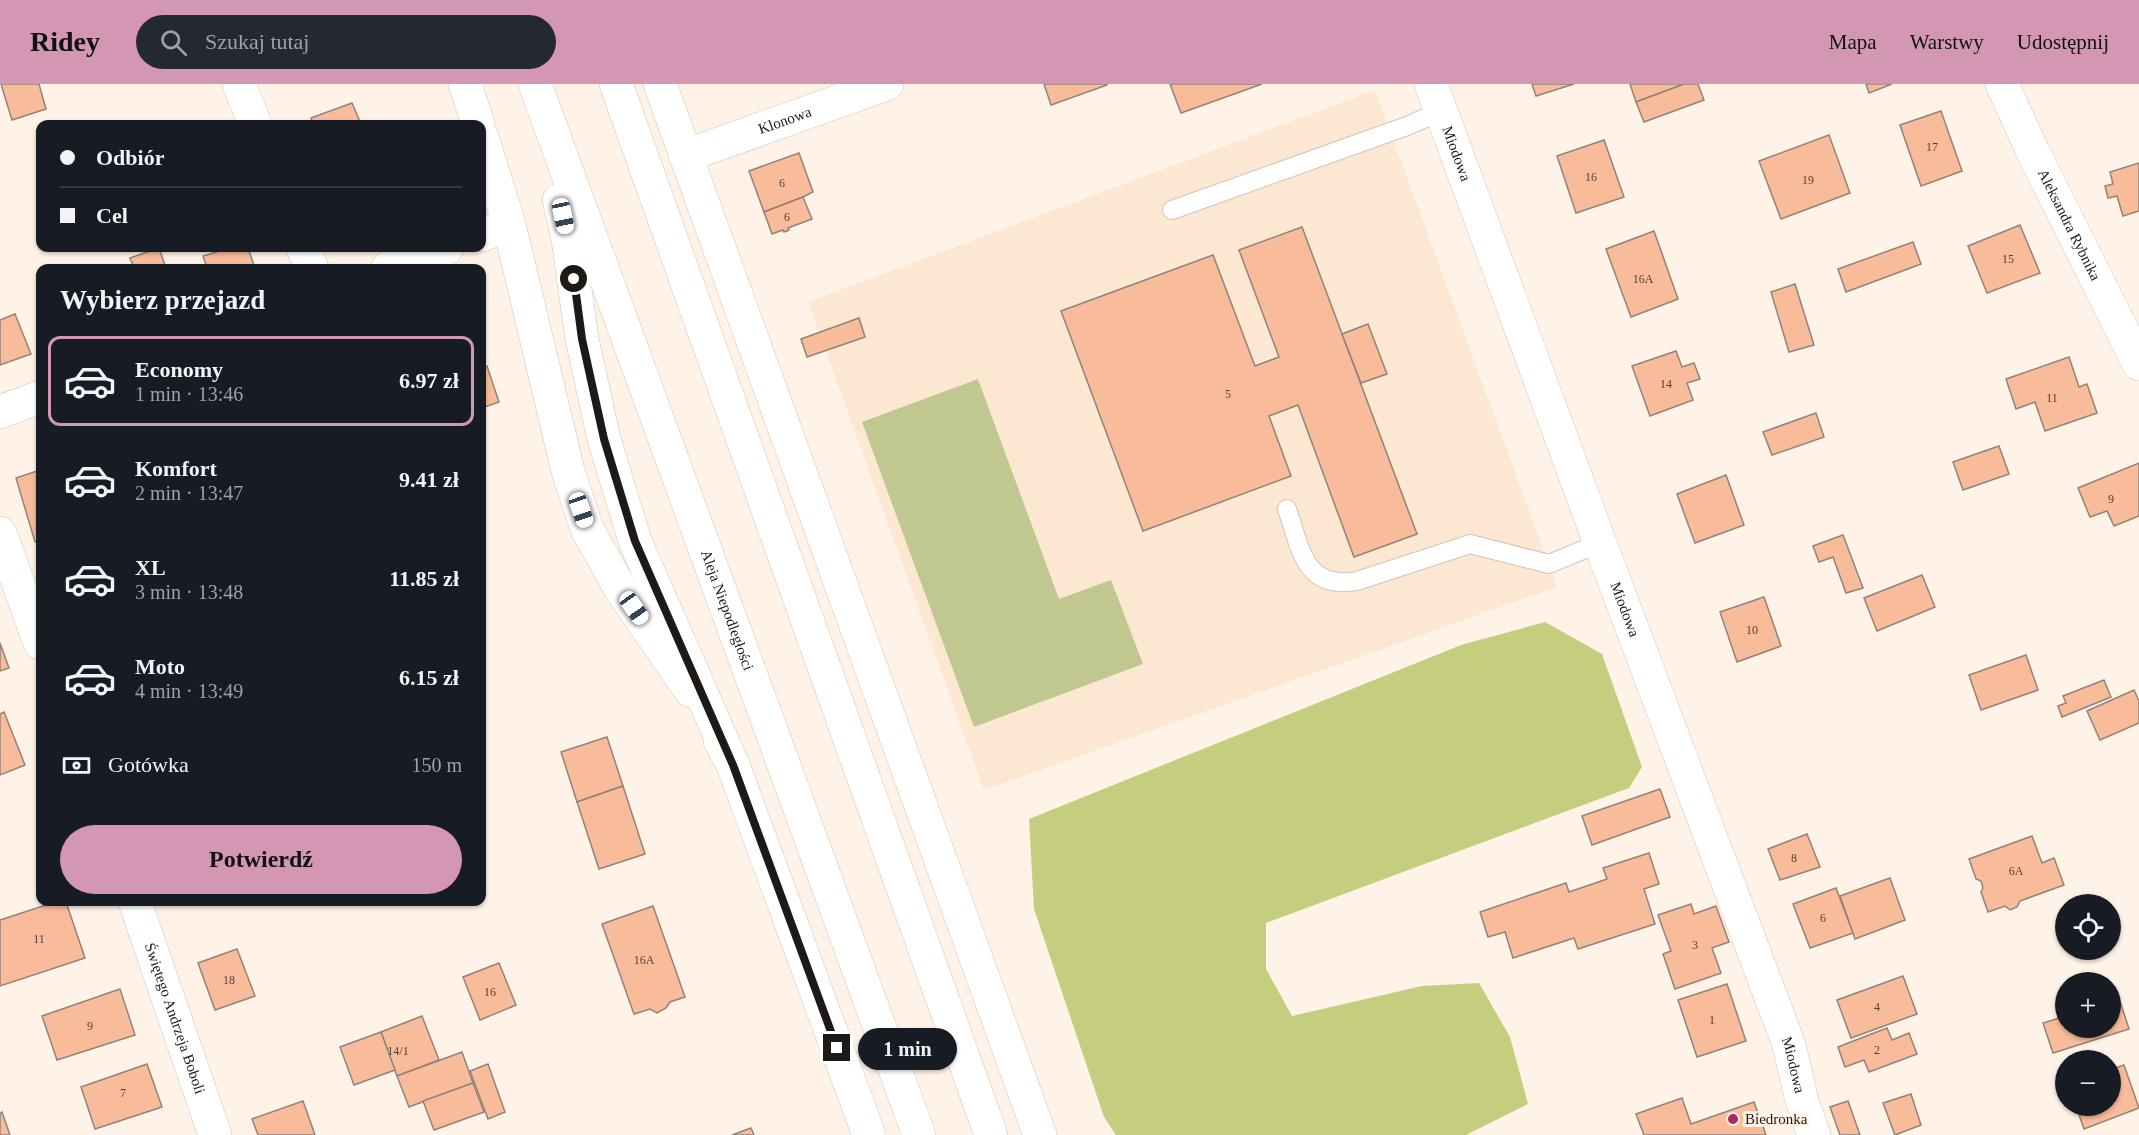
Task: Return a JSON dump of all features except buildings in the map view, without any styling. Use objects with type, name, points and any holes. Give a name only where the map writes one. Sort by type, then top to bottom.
[{"type":"main road","points":[[239,84],[253,120]]},
{"type":"main road","points":[[465,84],[477,120]]},
{"type":"main road","points":[[534,84],[568,239],[582,339],[604,439],[635,541],[733,765],[869,1135]]},
{"type":"main road","name":"Aleja Niepodległości","points":[[534,84],[919,1135]]},
{"type":"main road","points":[[616,84],[991,1135]]},
{"type":"main road","points":[[660,84],[1040,1135]]},
{"type":"main road","name":"Klonowa","points":[[686,156],[887,84]]},
{"type":"main road","name":"Aleksandra Rybnika","points":[[2002,84],[2032,152],[2139,364]]},
{"type":"main road","name":"Miodowa","points":[[1436,98],[1599,543],[1789,1045],[1802,1101],[1814,1135]]},
{"type":"main road","points":[[486,164],[496,230],[587,529],[621,590],[684,679],[733,765]]},
{"type":"main road","points":[[400,264],[435,252]]},
{"type":"main road","points":[[0,412],[36,398]]},
{"type":"main road","points":[[0,533],[36,632]]},
{"type":"main road","name":"Świętego Andrzeja Boboli","points":[[136,906],[215,1135]]},
{"type":"lane","points":[[1172,210],[1407,126],[1436,98]]},
{"type":"lane","points":[[1287,509],[1308,567],[1324,580],[1341,584],[1357,581],[1470,544],[1549,564],[1599,543]]},
{"type":"shaded area","points":[[1375,90],[1557,587],[984,790],[808,302]]},
{"type":"green space","points":[[978,379],[1059,599],[1111,580],[1143,664],[974,727],[862,422]]},
{"type":"green space","points":[[1545,622],[1602,654],[1642,767],[1629,788],[1266,923],[1266,969],[1292,1016],[1422,986],[1479,983],[1510,1037],[1528,1104],[1466,1135],[1116,1135],[1104,1117],[1034,909],[1029,819],[1461,645]]},
{"type":"place","name":"Biedronka","points":[[1733,1119]]},
{"type":"route","points":[[574,279],[582,339],[604,439],[635,541],[733,765],[837,1048]]}]
